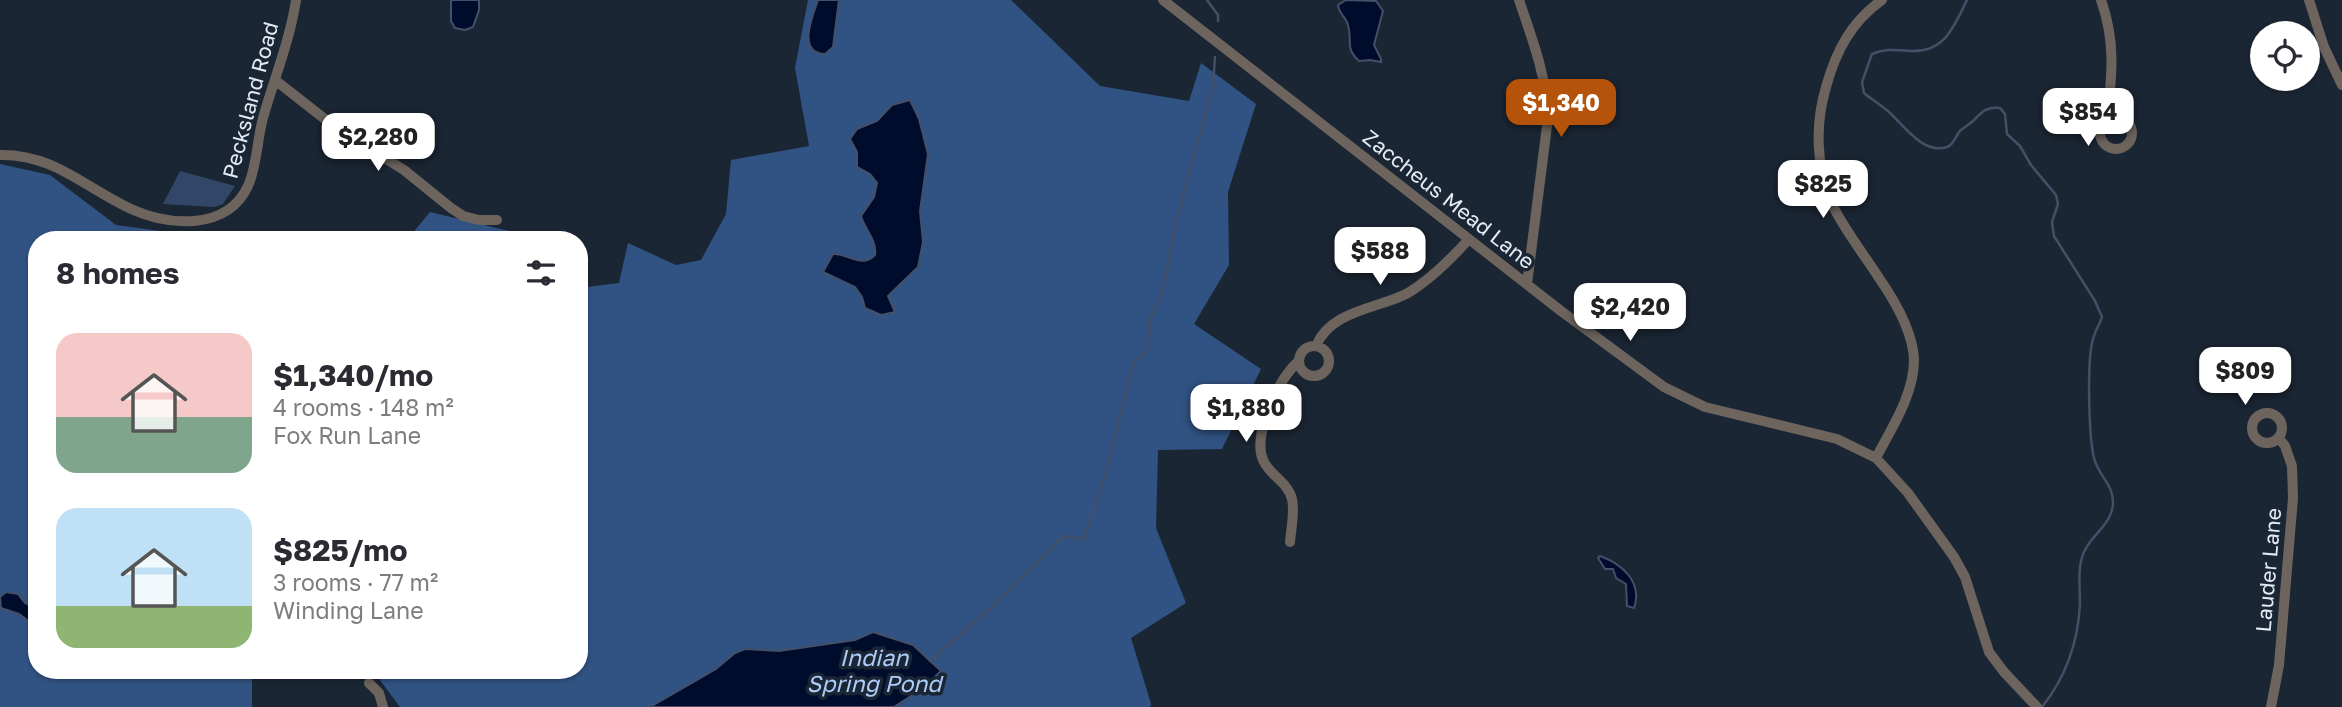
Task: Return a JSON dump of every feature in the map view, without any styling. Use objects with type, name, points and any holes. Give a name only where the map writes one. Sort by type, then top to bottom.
[{"type":"street","name":"Pecksland Road","points":[[0,155],[31,158],[60,167],[133,210],[185,221],[211,219],[239,201],[249,183],[262,121],[296,0]]},
{"type":"street","name":"Zaccheus Mead Lane","points":[[1163,0],[1636,368],[1683,397],[1724,412],[1837,439],[1876,458],[1908,493],[1954,557],[1965,578],[1989,652],[2034,704]]},
{"type":"street","points":[[1519,0],[1543,77],[1548,118],[1527,284]]},
{"type":"street","points":[[1876,458],[1907,394],[1912,375],[1912,347],[1907,328],[1890,294],[1831,202],[1819,153],[1818,125],[1826,87],[1839,48],[1860,19],[1882,0]]},
{"type":"street","points":[[2101,0],[2112,37],[2107,120]]},
{"type":"street","points":[[2309,0],[2324,47],[2342,85]]},
{"type":"street","points":[[275,80],[335,127],[404,170],[463,216],[479,220],[497,220]]},
{"type":"street","points":[[1316,346],[1323,333],[1340,320],[1409,292],[1451,259],[1469,239]]},
{"type":"street","points":[[1316,346],[1328,354],[1329,366],[1321,375],[1309,376],[1301,370],[1299,361],[1302,351],[1316,346]]},
{"type":"street","points":[[1290,542],[1292,499],[1289,489],[1263,460],[1261,449],[1265,421],[1274,396],[1285,374],[1299,361]]},
{"type":"street","name":"Lauder Lane","points":[[2270,707],[2279,665],[2293,498],[2292,466],[2279,438]]},
{"type":"street","points":[[369,682],[379,693],[383,707]]},
{"type":"street","points":[[2019,707],[2034,704]]},
{"type":"shaded area","points":[[808,0],[1011,0],[1100,86],[1189,101],[1201,63],[1256,104],[1228,192],[1229,265],[1194,324],[1261,369],[1222,449],[1158,450],[1156,528],[1186,603],[1131,638],[1150,707],[400,707],[379,679],[588,679],[588,287],[619,283],[628,243],[676,265],[701,260],[726,214],[731,160],[809,146],[795,68]]},
{"type":"shaded area","points":[[0,164],[50,175],[116,225],[160,231],[28,231],[28,679],[252,679],[252,707],[0,707]]},
{"type":"shaded area","points":[[180,171],[235,186],[223,204],[214,207],[163,204]]},
{"type":"shaded area","points":[[430,212],[509,231],[414,231]]},
{"type":"water","points":[[451,0],[479,0],[479,10],[473,27],[465,30],[455,28],[451,21]]},
{"type":"water","points":[[818,0],[839,0],[833,47],[825,54],[816,52],[809,40],[810,23]]},
{"type":"water","points":[[1346,0],[1376,1],[1383,11],[1374,45],[1381,62],[1359,61],[1354,56],[1350,48],[1348,25],[1338,5]]},
{"type":"water","points":[[910,100],[919,119],[928,154],[920,211],[923,242],[918,267],[888,296],[895,312],[881,315],[865,308],[855,287],[823,272],[833,254],[860,261],[875,255],[873,240],[861,216],[874,197],[877,183],[870,174],[857,167],[857,152],[850,139],[857,129],[877,121],[892,105]]},
{"type":"water","points":[[1600,556],[1629,575],[1636,590],[1634,608],[1627,606],[1626,584],[1616,578],[1613,569],[1605,569],[1598,558]]},
{"type":"water","points":[[6,592],[18,594],[28,604],[28,620],[19,614],[1,608],[0,597]]},
{"type":"water","name":"Indian Spring Pond","points":[[873,632],[913,645],[941,671],[923,688],[894,707],[650,707],[745,649],[779,651],[855,640]]},
{"type":"waterway","points":[[1207,0],[1218,15],[1218,21]]},
{"type":"waterway","points":[[1967,0],[1947,36],[1940,43],[1922,50],[1886,50],[1872,54],[1862,82],[1864,93],[1887,110],[1915,138],[1930,147],[1950,146],[1960,131],[1982,112],[2000,108],[2005,114],[2007,134],[2020,146],[2031,165],[2056,195],[2058,204],[2052,222],[2054,236],[2095,301],[2102,317],[2091,346],[2090,415],[2094,458],[2111,490],[2112,511],[2084,552],[2080,571],[2079,618],[2073,645],[2058,684],[2042,707]]},
{"type":"waterway","points":[[930,661],[993,606],[1064,536],[1084,539],[1105,476],[1133,364],[1148,349],[1150,320],[1164,286],[1175,226],[1213,85],[1215,57]]}]
